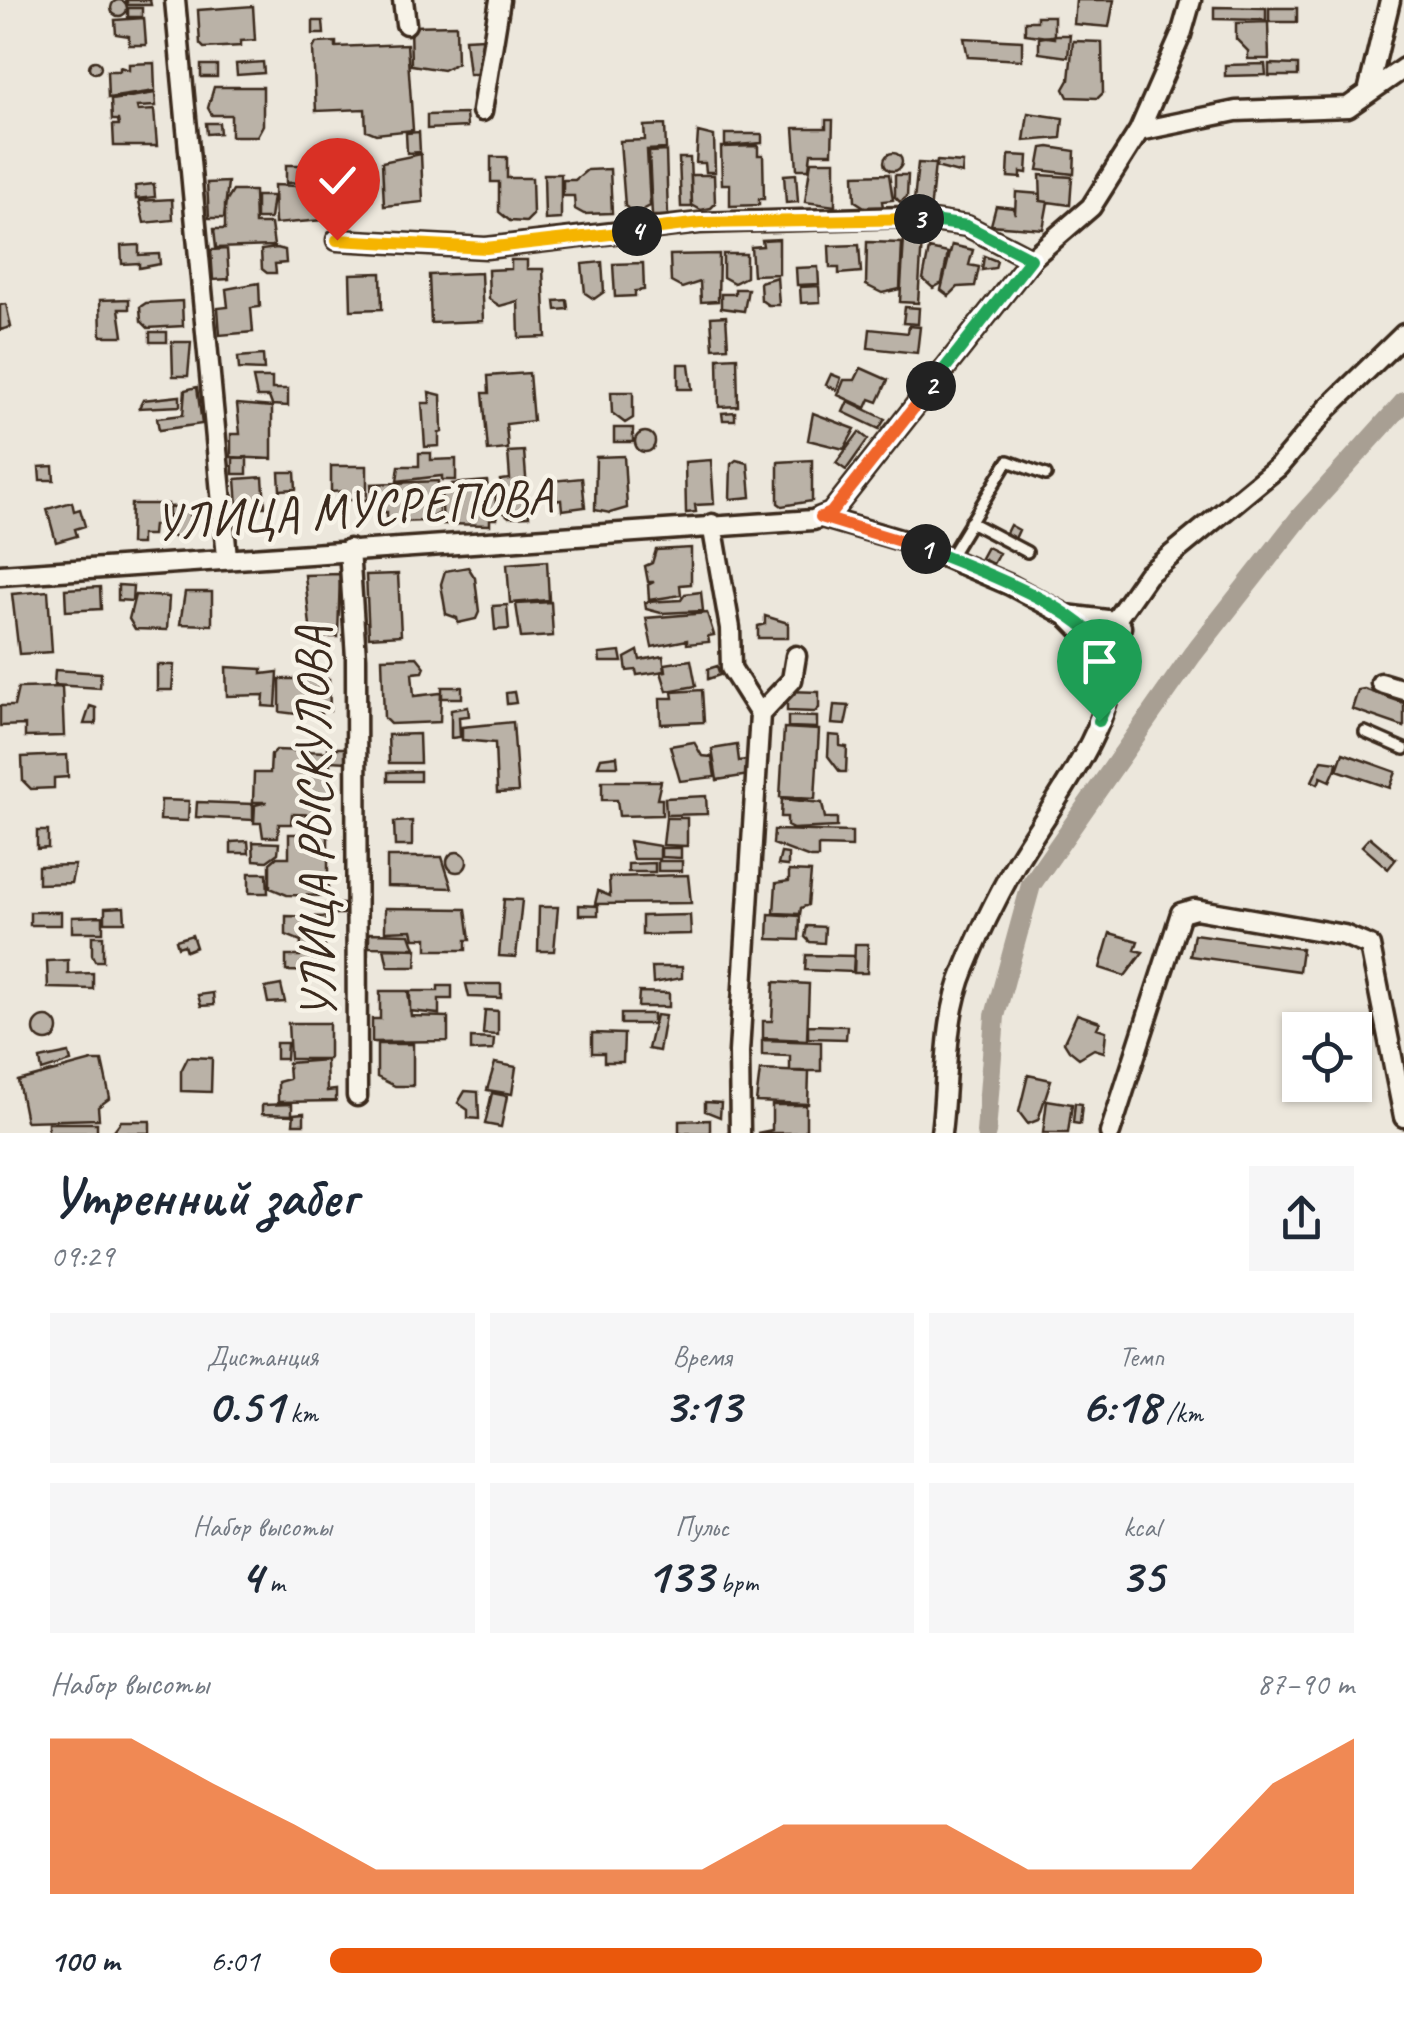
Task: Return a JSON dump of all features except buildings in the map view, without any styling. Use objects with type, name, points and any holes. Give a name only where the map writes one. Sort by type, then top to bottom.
[{"type":"street","points":[[175,0],[217,417],[226,557]]},
{"type":"street","points":[[402,0],[406,24]]},
{"type":"street","points":[[482,111],[500,0]]},
{"type":"street","points":[[821,517],[831,513],[880,456],[974,328],[1031,259],[1092,207],[1138,132],[1182,35],[1192,0]]},
{"type":"street","points":[[1369,88],[1390,0]]},
{"type":"street","points":[[1138,132],[1236,111],[1348,107],[1369,88],[1404,68]]},
{"type":"street","points":[[337,240],[486,248],[700,223],[905,217],[967,226],[1031,259]]},
{"type":"street","points":[[1115,621],[1147,575],[1278,468],[1328,408],[1404,334]]},
{"type":"street","points":[[821,517],[949,558],[1066,616],[1112,662]]},
{"type":"street","name":"УЛИЦА МУСРЕПОВА","points":[[0,574],[821,517]]},
{"type":"street","points":[[712,524],[730,628],[732,668],[760,714],[739,1052],[740,1133]]},
{"type":"street","name":"УЛИЦА РЫСКУЛОВА","points":[[349,550],[356,658],[357,1096]]},
{"type":"street","points":[[942,1133],[945,1051],[962,972],[992,908],[1114,688],[1112,662],[1121,627],[1115,621],[1066,616]]},
{"type":"street","points":[[760,714],[792,680],[796,656]]},
{"type":"street","points":[[1380,683],[1404,690]]},
{"type":"street","points":[[1110,1133],[1180,913],[1194,909],[1344,935],[1370,946],[1404,1116]]},
{"type":"lane","points":[[949,558],[1008,461],[1046,475]]},
{"type":"lane","points":[[970,522],[1027,552]]},
{"type":"lane","points":[[1365,732],[1404,749]]},
{"type":"waterway","points":[[986,1133],[995,1016],[1031,885],[1192,655],[1301,516],[1404,402]]},
{"type":"route","points":[[337,240],[486,248],[574,241],[700,223],[905,217],[967,226],[1002,240],[1031,259],[974,328],[880,456],[831,513],[821,517],[914,544],[1044,601],[1080,626],[1112,662],[1114,688],[1099,721]]}]
